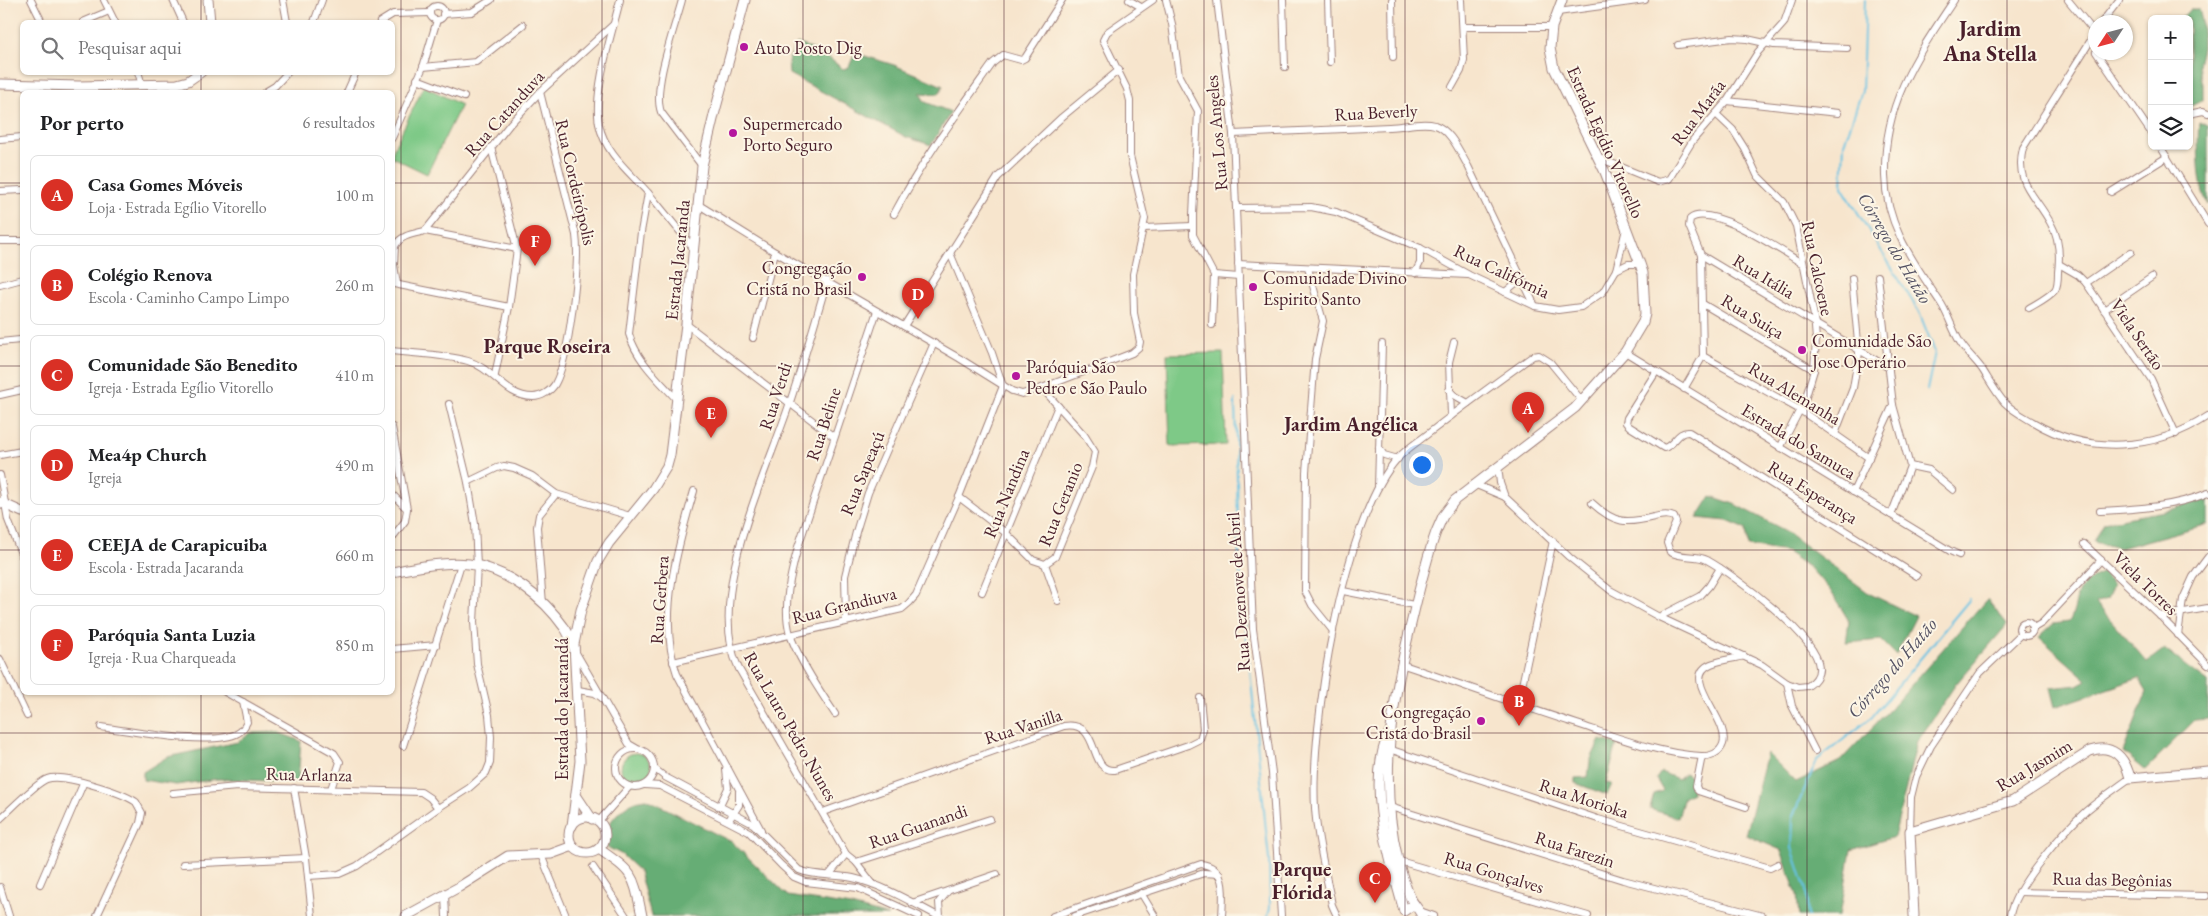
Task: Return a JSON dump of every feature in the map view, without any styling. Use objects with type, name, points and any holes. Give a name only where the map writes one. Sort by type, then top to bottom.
[{"type":"street","points":[[31,0],[41,20]]},
{"type":"street","points":[[104,0],[113,20]]},
{"type":"street","points":[[173,0],[182,20]]},
{"type":"street","points":[[208,0],[210,20]]},
{"type":"street","points":[[283,0],[287,20]]},
{"type":"street","points":[[315,20],[322,0]]},
{"type":"street","points":[[395,131],[423,67],[437,20],[443,14],[472,12],[491,0]]},
{"type":"street","points":[[620,0],[601,84],[600,125],[610,149],[620,164],[648,193],[693,248]]},
{"type":"street","points":[[682,0],[659,86],[658,104],[702,166]]},
{"type":"street","name":"Estrada Jacaranda","points":[[630,516],[653,489],[670,455],[702,166],[745,0]]},
{"type":"street","points":[[894,214],[910,183],[930,152],[993,63],[1004,55],[1021,60],[1028,55],[1062,0]]},
{"type":"street","points":[[1129,0],[1141,7]]},
{"type":"street","points":[[699,205],[775,252],[934,343],[1003,386],[1022,394],[1132,353],[1139,347],[1140,342],[1134,313],[1133,274],[1144,228],[1143,207],[1130,156],[1128,95],[1119,70],[1103,42],[1103,37],[1107,32],[1153,0]]},
{"type":"street","points":[[1166,0],[1172,24],[1179,76],[1198,111],[1192,226],[1198,246],[1214,275],[1212,325]]},
{"type":"street","name":"Rua Los Angeles","points":[[1217,0],[1233,134],[1238,264]]},
{"type":"street","points":[[1283,0],[1285,67]]},
{"type":"street","points":[[1328,0],[1330,62]]},
{"type":"street","points":[[1392,0],[1393,56]]},
{"type":"street","points":[[1452,87],[1463,65],[1461,0]]},
{"type":"street","name":"Estrada Egídio Vitorello","points":[[1386,748],[1414,605],[1439,524],[1454,500],[1548,430],[1582,401],[1625,352],[1643,322],[1645,314],[1645,288],[1640,264],[1627,228],[1599,158],[1554,68],[1550,48],[1552,27],[1562,0]]},
{"type":"street","points":[[1558,12],[1646,0]]},
{"type":"street","name":"Rua Marãa","points":[[1599,158],[1658,182],[1666,181],[1694,140],[1727,101],[1764,43],[1784,23],[1792,0]]},
{"type":"street","points":[[1954,0],[1911,66],[1893,112],[1886,152],[1886,184],[1891,216],[1905,248],[1942,306],[1960,342],[1982,369],[2002,399],[2013,410],[2062,436],[2101,445],[2145,442],[2176,434],[2208,416]]},
{"type":"street","points":[[2068,0],[2088,24]]},
{"type":"street","points":[[2107,15],[2119,0]]},
{"type":"street","points":[[430,13],[437,3],[443,14]]},
{"type":"street","points":[[88,20],[109,11]]},
{"type":"street","points":[[430,13],[433,19],[437,20]]},
{"type":"street","points":[[384,20],[394,14],[430,13]]},
{"type":"street","name":"Rua Catanduva","points":[[425,231],[491,147],[540,92],[615,23]]},
{"type":"street","points":[[423,67],[476,62],[523,25]]},
{"type":"street","points":[[1463,27],[1552,27]]},
{"type":"street","points":[[1678,45],[1732,38],[1774,45],[1847,48]]},
{"type":"street","points":[[2030,308],[2049,296],[2057,287],[2059,264],[2058,240],[2051,223],[2026,186],[2021,174],[2020,160],[2023,148],[2033,130],[2088,44]]},
{"type":"street","points":[[2101,60],[2148,128]]},
{"type":"street","points":[[904,326],[998,177],[1062,117],[1119,70]]},
{"type":"street","points":[[139,75],[142,85]]},
{"type":"street","points":[[0,84],[80,89],[177,84],[188,81],[197,75]]},
{"type":"street","points":[[268,90],[285,75]]},
{"type":"street","points":[[349,90],[355,75]]},
{"type":"street","points":[[417,79],[464,97]]},
{"type":"street","name":"Rua Cordeirópolis","points":[[395,351],[468,361],[495,376],[508,389],[521,395],[534,397],[544,394],[554,386],[565,352],[578,265],[577,241],[540,92]]},
{"type":"street","points":[[1727,101],[1838,113]]},
{"type":"street","points":[[2193,113],[2208,113]]},
{"type":"street","name":"Rua Calcoene","points":[[1716,114],[1733,130],[1745,149],[1757,175],[1784,202],[1796,226],[1815,325],[1814,370],[1800,410],[1780,448]]},
{"type":"street","name":"Rua Beverly","points":[[1233,134],[1435,125],[1449,136],[1468,166],[1536,306]]},
{"type":"street","points":[[0,139],[20,137]]},
{"type":"street","points":[[491,147],[517,249],[509,307],[495,376]]},
{"type":"street","points":[[2163,150],[2208,224]]},
{"type":"street","points":[[2111,192],[2167,157]]},
{"type":"street","points":[[0,191],[20,190]]},
{"type":"street","points":[[648,193],[641,232],[629,334],[632,346],[645,364],[677,400]]},
{"type":"street","name":"Rua Califórnia","points":[[1237,208],[1311,207],[1324,209],[1420,248],[1469,276],[1536,306],[1558,310],[1581,307],[1603,292],[1616,270],[1627,228]]},
{"type":"street","points":[[2200,211],[2208,209]]},
{"type":"street","name":"Rua Itália","points":[[1803,264],[1738,227],[1720,219],[1695,216],[1688,223],[1701,255],[1889,368]]},
{"type":"street","points":[[1144,228],[1192,226]]},
{"type":"street","points":[[395,246],[403,237],[425,231],[517,249]]},
{"type":"street","points":[[0,241],[20,241]]},
{"type":"street","points":[[1415,274],[1420,263],[1420,248]]},
{"type":"street","points":[[753,338],[775,252]]},
{"type":"street","points":[[2086,283],[2131,252]]},
{"type":"street","points":[[950,253],[992,353],[1003,386]]},
{"type":"street","points":[[1684,389],[1702,356],[1703,304],[1701,255]]},
{"type":"street","points":[[1238,264],[1469,276]]},
{"type":"street","name":"Rua Dezenove de Abril","points":[[1238,264],[1253,629],[1272,773],[1281,916]]},
{"type":"street","points":[[1616,270],[1628,264],[1640,264]]},
{"type":"street","name":"Viela Sertão","points":[[2059,264],[2078,275],[2086,283],[2151,379],[2176,434]]},
{"type":"street","points":[[1308,268],[1323,321],[1314,369],[1306,472],[1305,591],[1312,605],[1333,631]]},
{"type":"street","points":[[1214,275],[1239,277]]},
{"type":"street","points":[[1505,292],[1521,276]]},
{"type":"street","points":[[1878,276],[1893,405],[1910,466],[1891,515]]},
{"type":"street","points":[[2104,310],[2152,277]]},
{"type":"street","points":[[1835,434],[1853,388],[1860,352],[1852,278]]},
{"type":"street","points":[[0,285],[20,280]]},
{"type":"street","name":"Rua Verdi","points":[[748,520],[790,404],[827,281]]},
{"type":"street","points":[[395,284],[509,307]]},
{"type":"street","name":"Rua Suiça","points":[[1703,304],[1814,370]]},
{"type":"street","name":"Rua Beline","points":[[790,634],[788,623],[789,583],[798,547],[877,311]]},
{"type":"street","points":[[686,324],[834,436]]},
{"type":"street","points":[[0,342],[20,340]]},
{"type":"street","points":[[1451,416],[1449,362],[1454,342]]},
{"type":"street","name":"Rua Sapeaçú","points":[[846,621],[845,576],[868,493],[934,343]]},
{"type":"street","points":[[1378,488],[1382,344]]},
{"type":"street","name":"Estrada do Samuca","points":[[1625,352],[1780,448],[1959,555]]},
{"type":"street","points":[[1337,916],[1332,905],[1315,810],[1314,780],[1321,702],[1333,631],[1343,591],[1365,519],[1378,488],[1398,459],[1468,403],[1533,356],[1539,355],[1550,362],[1582,401]]},
{"type":"street","name":"Rua Alemanha","points":[[1702,356],[1800,410],[1869,458]]},
{"type":"street","name":"Rua Esperança","points":[[1656,372],[1626,423],[1664,448],[1670,445],[1683,432],[1692,434],[1917,576]]},
{"type":"street","name":"Rua Grandiuva","points":[[673,662],[902,609],[910,604],[916,595],[959,497],[1003,386]]},
{"type":"street","name":"Rua Geranio","points":[[959,497],[1006,533],[1033,560],[1045,564],[1058,553],[1095,456],[1092,446],[1085,436],[1042,388]]},
{"type":"street","points":[[0,395],[20,390]]},
{"type":"street","points":[[1449,390],[1468,403]]},
{"type":"street","points":[[308,876],[339,874],[357,866],[469,788],[486,773],[490,763],[491,737],[489,715],[477,664],[475,630],[477,566],[475,524],[468,482],[449,404]]},
{"type":"street","points":[[1854,492],[1893,405]]},
{"type":"street","name":"Rua Nandina","points":[[982,592],[1058,406]]},
{"type":"street","points":[[395,443],[407,509],[405,521],[395,534]]},
{"type":"street","points":[[1379,448],[1384,455],[1398,459]]},
{"type":"street","points":[[0,455],[20,451]]},
{"type":"street","points":[[468,482],[504,466],[514,468],[532,476],[556,494],[630,516]]},
{"type":"street","points":[[1498,466],[1500,482],[1505,497]]},
{"type":"street","points":[[1910,466],[1929,470],[1953,490]]},
{"type":"street","points":[[0,475],[2,503],[20,548]]},
{"type":"street","points":[[1474,484],[1505,497],[1553,542],[1610,590],[1659,616],[1762,665],[1787,683],[1804,688],[1812,684],[1817,678],[1819,667],[1814,652],[1795,628],[1776,610],[1720,568],[1701,558],[1677,555],[1668,550],[1667,543],[1676,522],[1674,517],[1660,516],[1627,522],[1612,518],[1592,503]]},
{"type":"street","name":"Rua Gerbera","points":[[694,491],[676,555],[673,574],[670,633],[673,662],[677,674],[761,830]]},
{"type":"street","points":[[2100,511],[2132,509],[2179,502],[2208,493]]},
{"type":"street","points":[[543,604],[537,527],[539,515],[556,494]]},
{"type":"street","points":[[395,497],[407,509]]},
{"type":"street","points":[[2,503],[20,511]]},
{"type":"street","name":"Estrada do Jacarandá","points":[[572,826],[580,761],[578,690],[574,644],[582,610],[598,561],[630,516]]},
{"type":"street","name":"Rua Lauro Pedro Nunes","points":[[748,520],[735,562],[728,636],[730,648],[739,669],[846,854],[856,862],[873,884]]},
{"type":"street","points":[[1518,704],[1553,542]]},
{"type":"street","name":"Viela Torres","points":[[2084,544],[2160,616],[2208,665]]},
{"type":"street","points":[[2178,635],[2183,599],[2187,588],[2193,576],[2208,557]]},
{"type":"street","points":[[2022,634],[2028,635],[2032,629],[2046,619],[2100,560]]},
{"type":"street","points":[[404,746],[461,564]]},
{"type":"street","points":[[395,571],[425,566],[461,564],[477,566],[514,580],[543,604],[565,627],[575,651],[629,744],[642,749],[652,757],[655,769],[652,778],[645,785]]},
{"type":"street","points":[[1045,564],[1058,601]]},
{"type":"street","points":[[1659,616],[1705,592],[1720,568]]},
{"type":"street","points":[[1343,591],[1414,605]]},
{"type":"street","points":[[2160,616],[2208,608]]},
{"type":"street","points":[[2022,634],[2019,628],[2023,623],[2030,623],[2032,629]]},
{"type":"street","points":[[790,634],[813,679],[835,714]]},
{"type":"street","points":[[1914,916],[1910,831],[1911,797],[1916,778],[1931,746],[1980,673],[2022,634]]},
{"type":"street","points":[[395,649],[436,645]]},
{"type":"street","points":[[1401,664],[1615,737],[1666,751],[1711,756],[1722,747],[1724,737],[1720,721],[1701,690],[1701,675],[1710,664],[1744,656]]},
{"type":"street","points":[[0,659],[27,716]]},
{"type":"street","points":[[1787,683],[1792,706],[1815,751]]},
{"type":"street","points":[[578,690],[595,693],[605,700]]},
{"type":"street","points":[[230,695],[328,748],[338,756],[339,767],[331,789]]},
{"type":"street","name":"Rua Vanilla","points":[[823,812],[1064,726],[1075,724],[1081,727],[1088,736],[1104,767],[1115,770],[1188,745],[1200,739],[1203,729],[1200,698]]},
{"type":"street","points":[[102,727],[204,738],[223,737],[240,732],[247,722],[243,702]]},
{"type":"street","points":[[630,787],[620,779],[616,768],[617,762],[624,752],[636,748]]},
{"type":"street","points":[[1386,748],[1380,764],[1402,914],[1419,911],[1434,916]]},
{"type":"street","name":"Rua Morioka","points":[[1386,748],[1598,819],[1770,868],[1778,864]]},
{"type":"street","name":"Rua Jasmim","points":[[1910,831],[2013,801],[2090,751],[2099,748],[2108,748],[2115,751],[2127,766],[2130,778]]},
{"type":"street","points":[[1702,756],[1696,786],[1698,791],[1746,807]]},
{"type":"street","name":"Rua Gerbera","points":[[717,814],[729,783],[723,761]]},
{"type":"street","points":[[655,769],[665,777],[735,813],[761,830],[787,859],[808,874],[853,878],[873,884],[939,916],[939,902],[949,890]]},
{"type":"street","points":[[2010,916],[2018,892],[2074,822],[2130,778],[2208,771]]},
{"type":"street","points":[[0,818],[46,779],[57,777],[132,799],[140,806],[142,813],[140,823],[98,915]]},
{"type":"street","points":[[40,884],[83,784]]},
{"type":"street","points":[[595,820],[630,787],[660,786],[749,832],[794,877],[806,882],[858,888],[918,916]]},
{"type":"street","points":[[729,820],[735,813],[740,798],[738,786]]},
{"type":"street","name":"Rua Arlanza","points":[[173,793],[238,787],[421,792],[430,798],[438,808]]},
{"type":"street","points":[[294,788],[306,858],[312,916]]},
{"type":"street","name":"Estrada do Jacarandá","points":[[576,795],[595,820]]},
{"type":"street","name":"Rua Farezin","points":[[1385,806],[1623,880],[1763,916]]},
{"type":"street","points":[[581,818],[595,820],[604,832],[604,838],[599,848],[585,853],[573,846],[569,840],[572,826],[581,818]]},
{"type":"street","name":"Rua Guanandi","points":[[856,862],[990,819]]},
{"type":"street","points":[[406,916],[445,895],[508,856],[541,855],[573,846]]},
{"type":"street","points":[[599,848],[626,867],[636,885],[642,916]]},
{"type":"street","points":[[829,875],[846,854]]},
{"type":"street","points":[[541,855],[566,916]]},
{"type":"street","points":[[183,864],[306,858]]},
{"type":"street","points":[[1394,859],[1419,911]]},
{"type":"street","name":"Rua Gonçalves","points":[[1394,859],[1588,916]]},
{"type":"street","points":[[1053,916],[1200,864],[1212,868],[1218,874],[1223,884],[1222,916]]},
{"type":"street","points":[[1204,874],[1205,865]]},
{"type":"street","points":[[594,867],[626,916]]},
{"type":"street","points":[[912,903],[997,874]]},
{"type":"street","points":[[1080,915],[1141,893],[1204,874],[1218,874]]},
{"type":"street","points":[[0,887],[9,916]]},
{"type":"street","name":"Rua das Begônias","points":[[2018,892],[2206,896]]},
{"type":"street","points":[[1141,893],[1155,916]]},
{"type":"street","points":[[445,895],[446,916]]},
{"type":"green space","points":[[2190,9],[2199,9],[2202,21],[2202,48],[2198,65],[2203,84],[2203,100],[2193,105],[2193,15],[2185,15]]},
{"type":"green space","points":[[797,43],[824,54],[843,69],[849,67],[855,53],[894,65],[943,86],[939,94],[920,93],[925,102],[951,112],[931,145],[906,137],[789,74],[788,61]]},
{"type":"green space","points":[[424,86],[461,105],[427,174],[395,158],[395,146]]},
{"type":"green space","points":[[2199,122],[2208,126],[2208,204],[2200,177],[2198,152]]},
{"type":"green space","points":[[1223,353],[1226,445],[1170,446],[1167,354]]},
{"type":"green space","points":[[1711,496],[1734,504],[1784,530],[1870,594],[1916,616],[1896,655],[1881,640],[1846,643],[1849,621],[1830,590],[1810,568],[1787,552],[1748,546],[1746,529],[1727,521],[1697,518]]},
{"type":"green space","points":[[2208,498],[2208,524],[2120,548],[2094,542],[2104,522],[2170,510]]},
{"type":"green space","points":[[2103,572],[2113,585],[2107,599],[2096,603],[2147,662],[2164,649],[2208,682],[2208,719],[2195,720],[2145,770],[2123,752],[2147,691],[2139,678],[2055,707],[2050,688],[2078,685],[2087,680],[2039,637],[2053,624],[2069,622],[2081,588]]},
{"type":"green space","points":[[1987,599],[2007,625],[1956,684],[1917,742],[1894,837],[1851,850],[1840,916],[1799,916],[1797,895],[1781,850],[1746,835],[1767,753],[1796,782],[1840,761],[1891,708]]},
{"type":"green space","points":[[277,732],[301,741],[298,782],[218,779],[176,785],[143,780],[143,772],[167,757],[238,742],[250,733]]},
{"type":"green space","points":[[1600,740],[1617,744],[1606,783],[1612,784],[1607,795],[1575,783],[1575,778],[1588,777],[1590,761]]},
{"type":"green space","points":[[636,753],[646,758],[651,768],[646,778],[636,783],[626,778],[621,768],[626,758]]},
{"type":"green space","points":[[1661,772],[1678,779],[1685,773],[1691,777],[1692,793],[1684,797],[1678,818],[1650,809],[1654,794],[1663,791],[1656,779]]},
{"type":"green space","points":[[647,799],[732,842],[788,896],[851,906],[888,916],[651,916],[639,871],[621,854],[607,847],[603,833],[621,810],[633,802]]},
{"type":"waterway","name":"Córrego do Hatão","points":[[1865,0],[1862,91],[1844,144],[1842,187],[1919,312],[1935,352],[1927,390]]},
{"type":"waterway","points":[[1235,400],[1239,560],[1269,860],[1270,907],[1268,916]]},
{"type":"waterway","name":"Córrego do Hatão","points":[[1808,916],[1806,890],[1792,848],[1793,816],[1817,760],[1871,718],[1970,599]]},
{"type":"place","name":"Auto Posto Dig","points":[[744,47]]},
{"type":"place","name":"Supermercado Porto Seguro","points":[[733,133]]},
{"type":"place","name":"Paróquia Santa Luzia","points":[[535,266]]},
{"type":"place","name":"Congregação Cristã no Brasil","points":[[862,277]]},
{"type":"place","name":"Comunidade Divino Espirito Santo","points":[[1253,287]]},
{"type":"place","name":"Mea4p Church","points":[[918,319]]},
{"type":"place","name":"Comunidade São Jose Operário","points":[[1802,350]]},
{"type":"place","name":"Paróquia São Pedro e São Paulo","points":[[1016,376]]},
{"type":"place","name":"Casa Gomes Móveis","points":[[1528,433]]},
{"type":"place","name":"CEEJA de Carapicuiba","points":[[711,438]]},
{"type":"place","name":"Congregação Cristã do Brasil","points":[[1481,721]]},
{"type":"place","name":"Colégio Renova","points":[[1519,726]]},
{"type":"place","name":"Comunidade São Benedito","points":[[1375,903]]},
{"type":"district","name":"Jardim Ana Stella","points":[[1990,40]]},
{"type":"district","name":"Parque Roseira","points":[[547,346]]},
{"type":"district","name":"Jardim Angélica","points":[[1351,424]]},
{"type":"district","name":"Parque Flórida","points":[[1302,880]]}]
